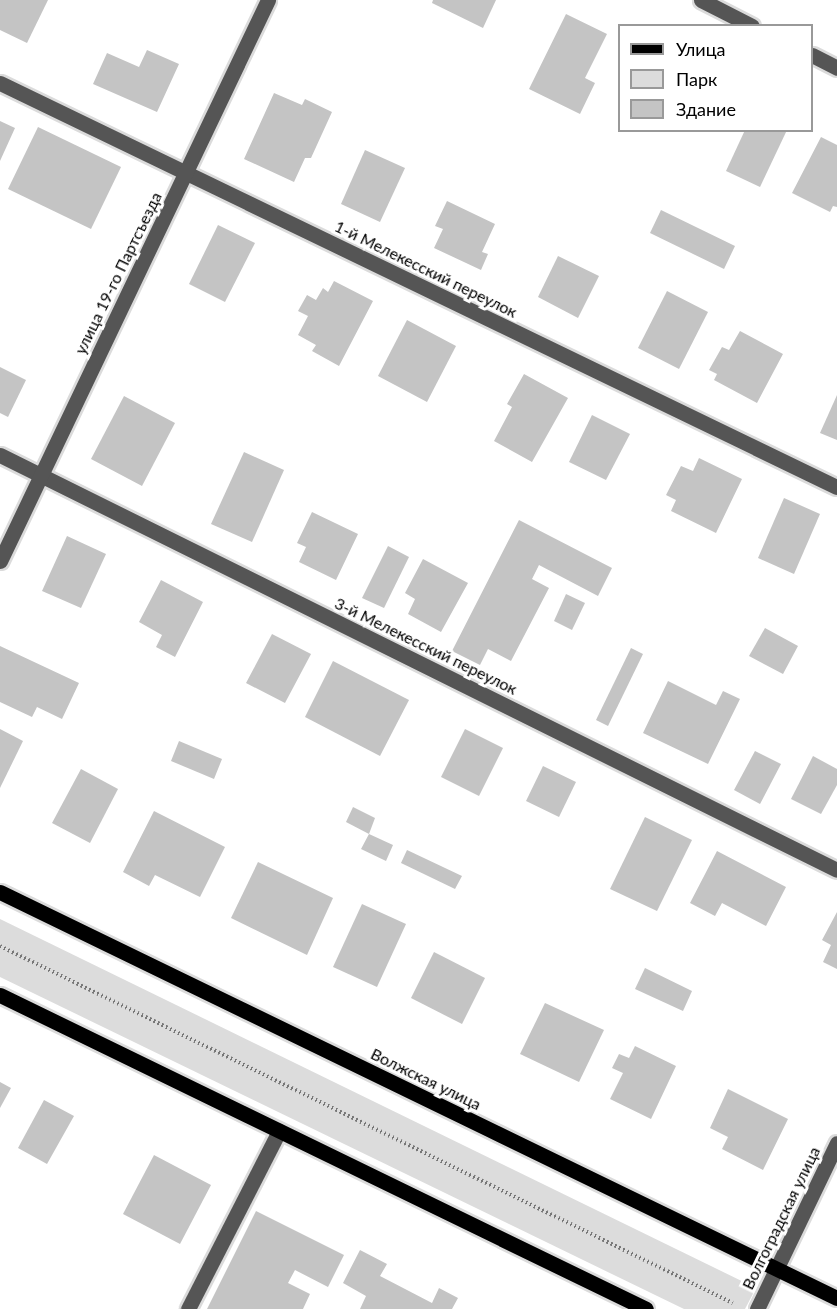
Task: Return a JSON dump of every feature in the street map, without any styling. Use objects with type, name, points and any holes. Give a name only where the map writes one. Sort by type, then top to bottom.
[{"type":"main road","name":"Волжская улица","points":[[0,892],[837,1298]]},
{"type":"main road","points":[[0,995],[646,1309]]},
{"type":"street","name":"улица 19-го Партсъезда","points":[[0,561],[268,0]]},
{"type":"street","points":[[701,0],[748,24]]},
{"type":"street","points":[[813,56],[837,68]]},
{"type":"street","name":"1-й Мелекесский переулок","points":[[0,83],[837,487]]},
{"type":"street","name":"3-й Мелекесский переулок","points":[[0,455],[837,870]]},
{"type":"street","points":[[188,1309],[279,1131]]},
{"type":"street","name":"Волгоградская улица","points":[[757,1309],[837,1143]]},
{"type":"path","points":[[0,946],[736,1304]]},
{"type":"green space","points":[[0,919],[756,1288],[745,1309],[684,1309],[0,977]]},
{"type":"building","points":[[0,0],[48,0],[27,43],[0,30]]},
{"type":"building","points":[[433,0],[496,0],[483,28],[432,3]]},
{"type":"building","points":[[566,14],[607,34],[585,78],[595,83],[580,114],[529,89]]},
{"type":"building","points":[[147,50],[179,64],[157,112],[93,84],[107,53],[139,67]]},
{"type":"building","points":[[274,93],[302,105],[305,99],[332,112],[311,158],[305,158],[294,182],[244,159]]},
{"type":"building","points":[[0,121],[15,128],[0,161]]},
{"type":"building","points":[[38,127],[121,167],[91,229],[8,189]]},
{"type":"building","points":[[744,132],[786,132],[760,187],[726,171]]},
{"type":"building","points":[[821,137],[837,145],[837,207],[833,206],[830,212],[792,193]]},
{"type":"building","points":[[365,150],[405,168],[380,222],[341,204]]},
{"type":"building","points":[[447,201],[495,224],[482,252],[488,254],[481,270],[434,248],[443,229],[435,226]]},
{"type":"building","points":[[661,210],[735,246],[724,269],[650,233]]},
{"type":"building","points":[[218,225],[255,243],[225,302],[189,284]]},
{"type":"building","points":[[558,256],[599,276],[578,318],[538,297]]},
{"type":"building","points":[[334,281],[373,301],[339,366],[312,351],[316,345],[298,335],[308,316],[298,311],[307,295],[316,300],[323,288],[328,292]]},
{"type":"building","points":[[667,291],[708,312],[679,369],[638,348]]},
{"type":"building","points":[[407,320],[456,346],[427,402],[378,376]]},
{"type":"building","points":[[740,331],[783,354],[757,403],[714,380],[717,374],[709,370],[722,347],[729,350]]},
{"type":"building","points":[[0,367],[26,380],[8,417],[0,413]]},
{"type":"building","points":[[524,374],[568,398],[532,462],[494,441],[512,407],[507,404]]},
{"type":"building","points":[[837,395],[837,440],[820,433]]},
{"type":"building","points":[[124,396],[175,423],[142,486],[91,459]]},
{"type":"building","points":[[592,415],[630,434],[606,480],[569,462]]},
{"type":"building","points":[[244,452],[284,470],[252,542],[211,524]]},
{"type":"building","points":[[699,458],[742,479],[716,533],[671,511],[676,500],[666,495],[681,466],[693,471]]},
{"type":"building","points":[[784,498],[820,514],[794,574],[758,558]]},
{"type":"building","points":[[312,512],[358,534],[336,580],[299,562],[306,547],[297,543]]},
{"type":"building","points":[[519,520],[612,568],[598,596],[539,565],[532,579],[549,588],[511,661],[488,649],[480,665],[452,651]]},
{"type":"building","points":[[67,536],[106,554],[81,608],[42,591]]},
{"type":"building","points":[[388,546],[409,557],[384,608],[362,598]]},
{"type":"building","points":[[423,559],[468,583],[441,632],[408,614],[415,599],[405,593]]},
{"type":"building","points":[[161,580],[203,602],[175,657],[156,647],[162,635],[139,622]]},
{"type":"building","points":[[566,594],[585,603],[572,630],[554,621]]},
{"type":"building","points":[[765,628],[798,646],[783,674],[749,656]]},
{"type":"building","points":[[272,634],[311,654],[285,703],[246,683]]},
{"type":"building","points":[[0,646],[79,683],[62,719],[37,707],[32,717],[0,702]]},
{"type":"building","points":[[631,648],[643,654],[608,726],[596,720]]},
{"type":"building","points":[[333,661],[409,700],[380,756],[305,717]]},
{"type":"building","points":[[668,681],[716,705],[723,691],[740,699],[708,764],[643,733]]},
{"type":"building","points":[[0,729],[23,741],[0,788]]},
{"type":"building","points":[[465,729],[503,748],[479,796],[441,777]]},
{"type":"building","points":[[179,741],[222,759],[214,779],[171,761]]},
{"type":"building","points":[[755,751],[781,764],[760,804],[734,790]]},
{"type":"building","points":[[813,756],[837,769],[837,785],[821,814],[791,799]]},
{"type":"building","points":[[543,766],[576,782],[559,817],[526,801]]},
{"type":"building","points":[[81,769],[118,789],[90,843],[52,823]]},
{"type":"building","points":[[353,807],[375,818],[369,834],[346,822]]},
{"type":"building","points":[[154,811],[225,847],[200,897],[155,875],[149,886],[123,872]]},
{"type":"building","points":[[645,817],[692,840],[657,911],[610,889]]},
{"type":"building","points":[[369,834],[393,845],[386,861],[361,849]]},
{"type":"building","points":[[407,850],[462,876],[455,889],[401,863]]},
{"type":"building","points":[[717,851],[786,887],[766,926],[722,903],[715,916],[690,903]]},
{"type":"building","points":[[258,862],[333,898],[307,955],[231,918]]},
{"type":"building","points":[[362,904],[406,924],[377,987],[333,967]]},
{"type":"building","points":[[837,912],[837,969],[823,962],[831,945],[822,940]]},
{"type":"building","points":[[434,952],[485,978],[462,1024],[411,998]]},
{"type":"building","points":[[645,968],[692,991],[683,1011],[635,989]]},
{"type":"building","points":[[545,1003],[604,1030],[579,1082],[520,1054]]},
{"type":"building","points":[[635,1046],[676,1066],[651,1119],[610,1099],[623,1073],[612,1068],[619,1054],[629,1058]]},
{"type":"building","points":[[0,1082],[11,1088],[0,1108]]},
{"type":"building","points":[[728,1089],[788,1119],[763,1170],[722,1149],[728,1137],[710,1128]]},
{"type":"building","points":[[44,1100],[74,1116],[47,1164],[18,1148]]},
{"type":"building","points":[[154,1155],[211,1185],[180,1244],[123,1214]]},
{"type":"building","points":[[256,1211],[344,1255],[328,1287],[295,1270],[288,1283],[310,1294],[303,1309],[207,1309]]},
{"type":"building","points":[[360,1250],[387,1264],[380,1276],[432,1303],[439,1288],[458,1298],[452,1309],[360,1309],[366,1296],[343,1283]]}]
